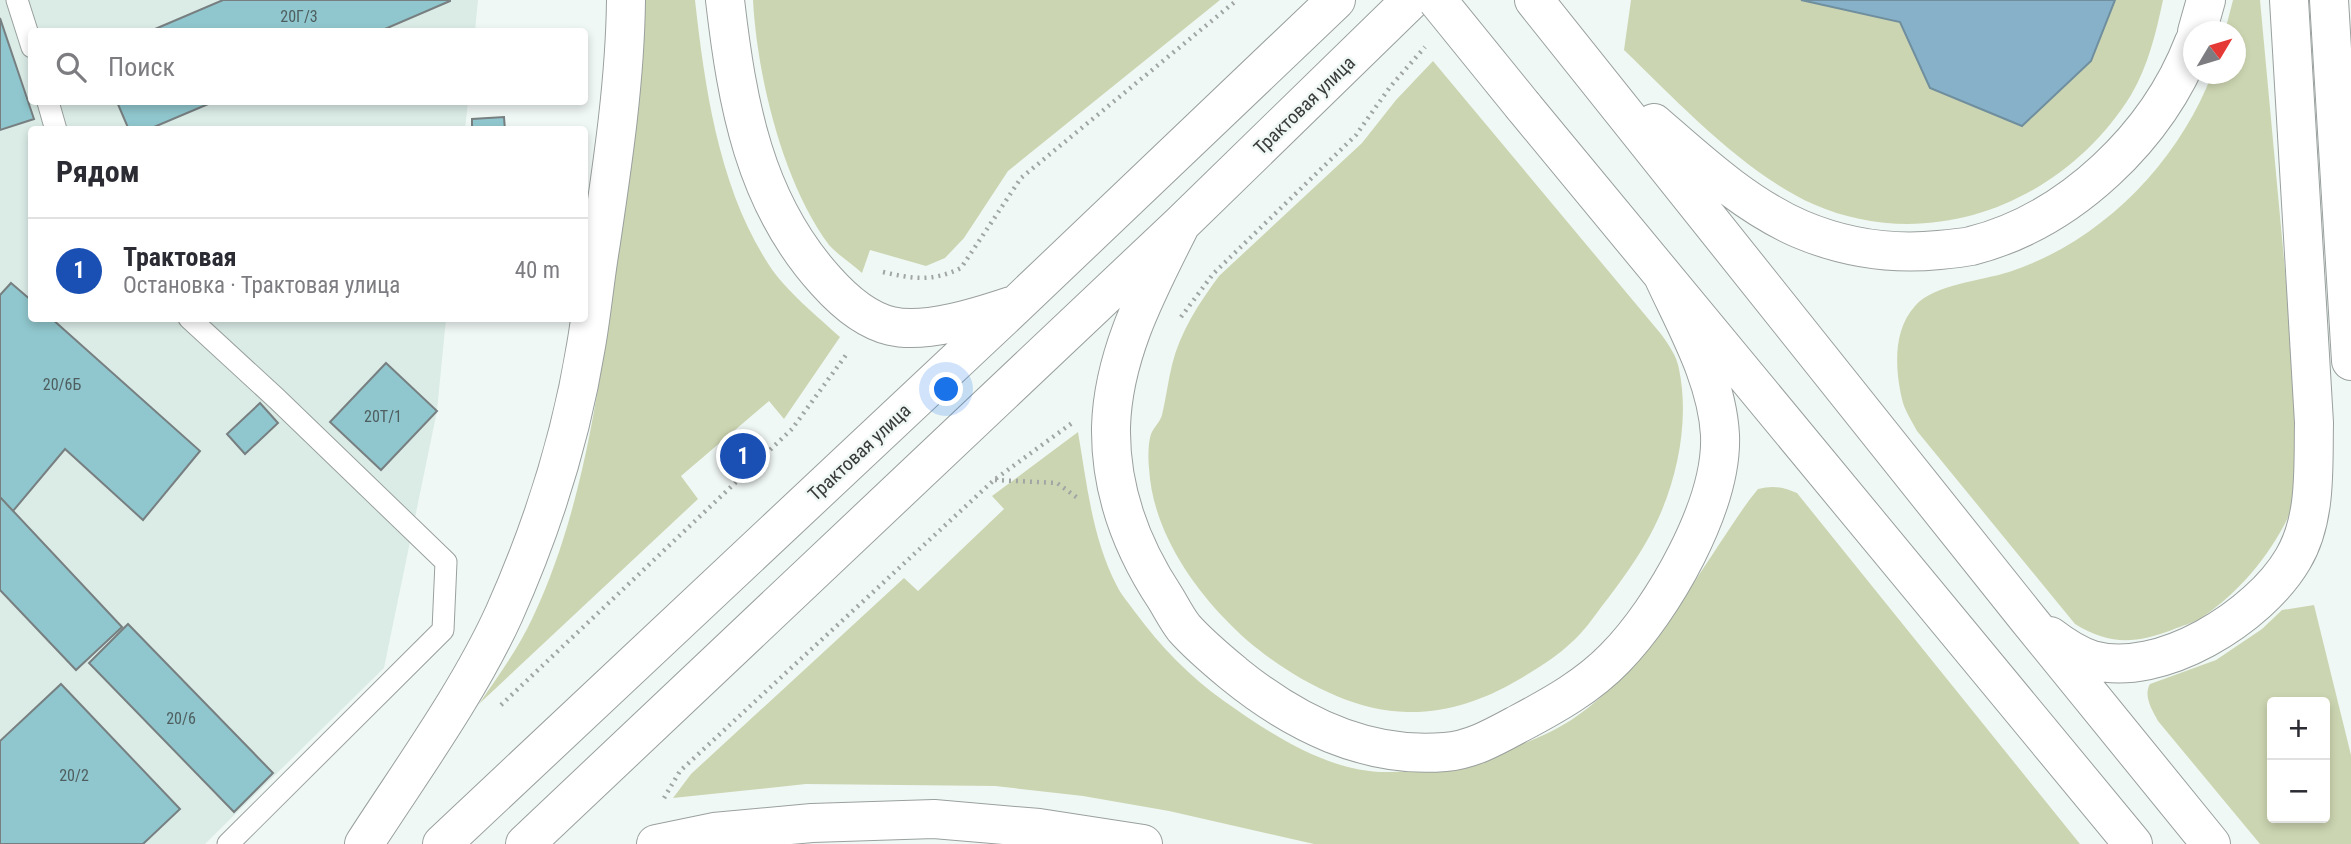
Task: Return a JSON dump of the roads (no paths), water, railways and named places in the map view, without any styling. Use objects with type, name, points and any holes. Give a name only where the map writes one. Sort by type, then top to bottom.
[{"type":"main road","points":[[364,844],[488,645],[527,561],[548,501],[568,432],[586,348],[615,152],[626,0]]},
{"type":"main road","points":[[725,0],[740,100],[765,184],[786,230],[834,290],[853,308],[891,326],[942,325],[1016,304]]},
{"type":"main road","name":"Трактовая улица","points":[[442,844],[1336,0]]},
{"type":"main road","name":"Трактовая улица","points":[[525,844],[1181,224],[1412,0]]},
{"type":"main road","points":[[1437,0],[2133,844]]},
{"type":"main road","points":[[1534,0],[2211,844]]},
{"type":"main road","points":[[2200,21],[2206,0]]},
{"type":"main road","points":[[2028,619],[2061,644],[2090,659],[2118,663],[2145,660],[2178,650],[2221,629],[2261,598],[2294,558],[2309,515],[2314,422],[2289,0]]},
{"type":"main road","points":[[2329,0],[2351,361]]},
{"type":"main road","points":[[1579,57],[1713,174],[1757,205],[1798,228],[1850,246],[1904,253],[1970,246],[2005,234],[2044,215],[2081,191],[2141,133],[2164,102],[2183,67]]},
{"type":"main road","points":[[1181,224],[1131,328],[1123,351],[1113,406],[1114,476],[1133,541],[1148,574],[1183,626],[1206,651],[1265,699],[1294,716],[1324,732],[1387,751],[1448,752],[1479,744],[1554,705],[1584,685],[1615,658],[1671,581],[1707,507],[1719,467],[1720,437],[1717,410],[1705,369],[1663,276]]},
{"type":"main road","points":[[656,844],[714,832],[800,824],[934,819],[1052,830],[1143,844]]},
{"type":"lane","points":[[17,0],[28,34]]},
{"type":"lane","points":[[49,105],[55,126]]},
{"type":"lane","points":[[193,322],[446,562],[443,630],[228,844]]},
{"type":"water","points":[[1801,0],[2115,0],[2091,61],[2022,126],[1930,88],[1900,22]]},
{"type":"place","name":"Трактовая","points":[[743,456]]}]
